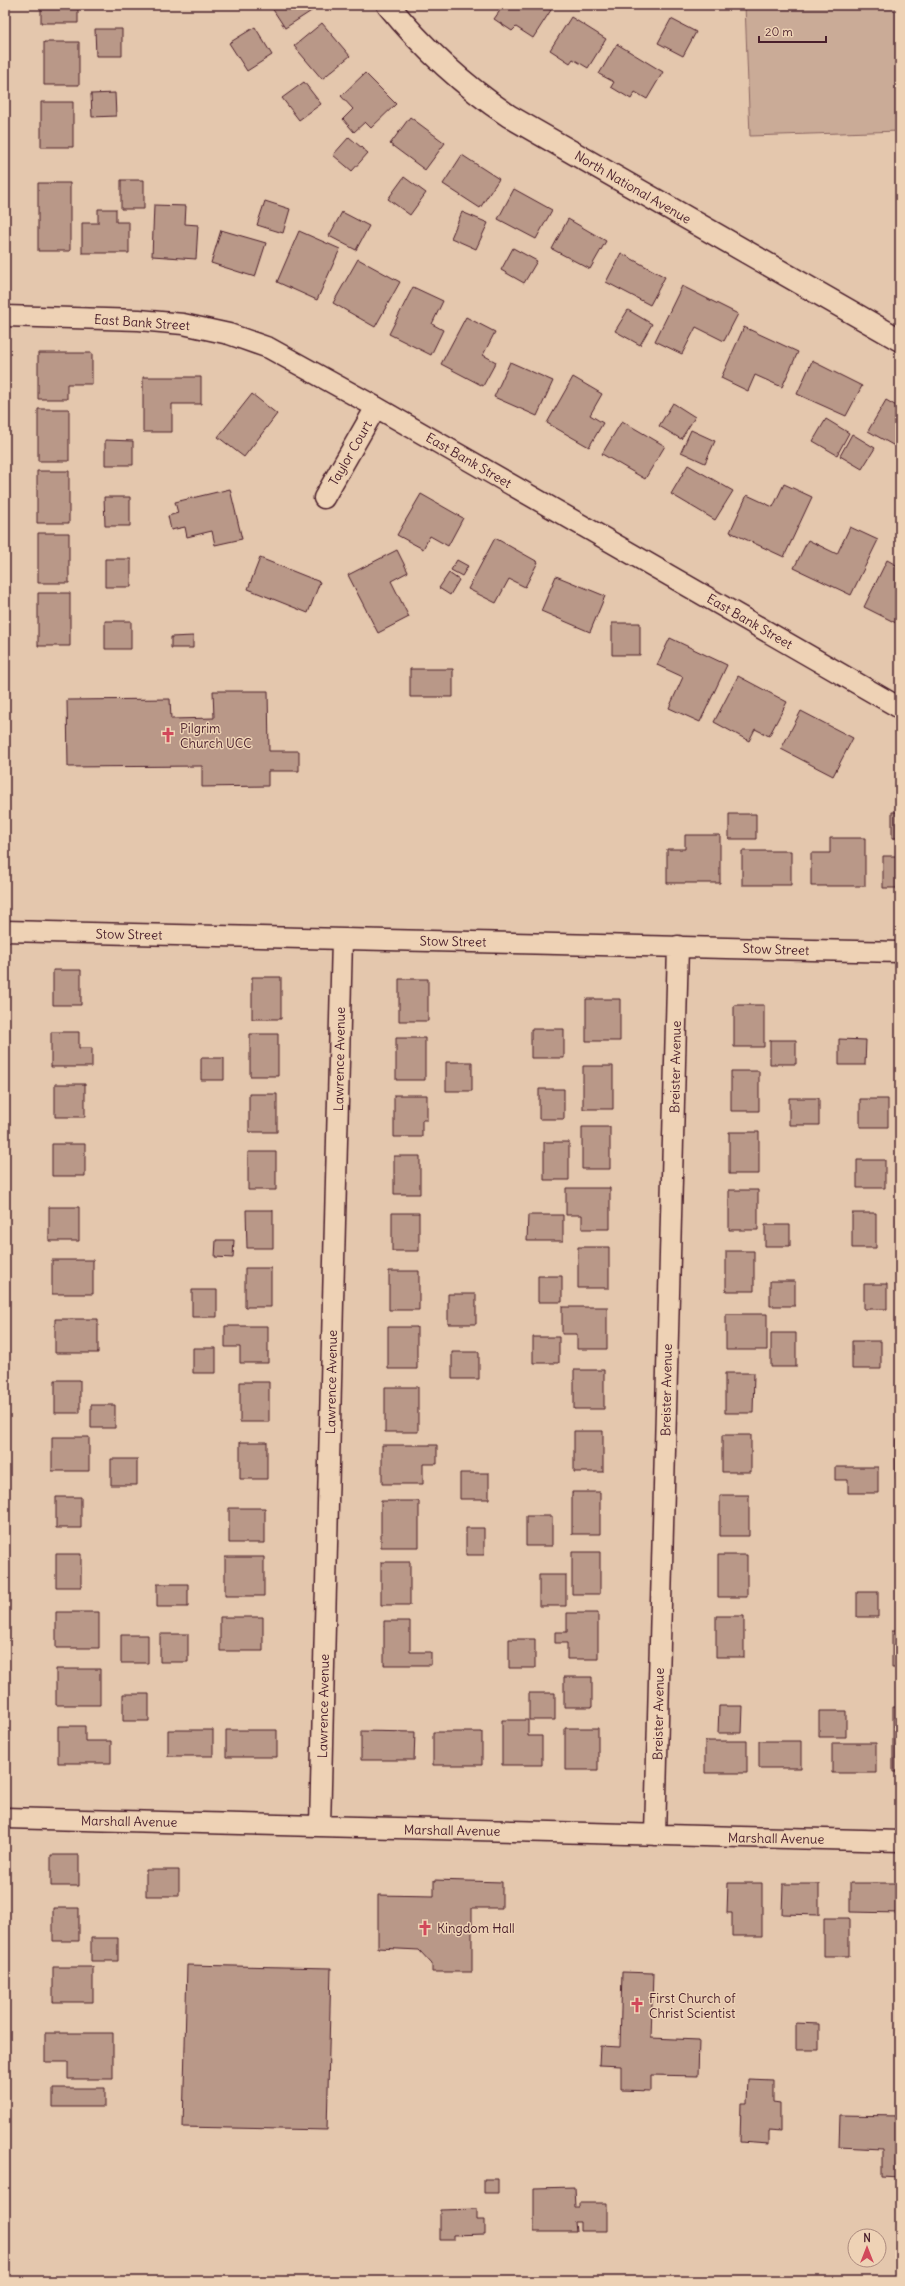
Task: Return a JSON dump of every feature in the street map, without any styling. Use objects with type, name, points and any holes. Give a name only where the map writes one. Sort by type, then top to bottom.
[{"type":"street","name":"North National Avenue","points":[[388,5],[439,61],[480,95],[509,116],[900,340]]},
{"type":"street","name":"East Bank Street","points":[[5,316],[139,320],[206,328],[269,348],[376,407],[900,708]]},
{"type":"street","name":"Taylor Court","points":[[324,498],[376,407]]},
{"type":"street","name":"Stow Street","points":[[5,931],[900,952]]},
{"type":"street","name":"Lawrence Avenue","points":[[320,1826],[342,939]]},
{"type":"street","name":"Breister Avenue","points":[[655,1835],[678,946]]},
{"type":"street","name":"Marshall Avenue","points":[[5,1818],[900,1841]]},
{"type":"shaded area","points":[[745,5],[900,5],[900,131],[750,136]]},
{"type":"building","points":[[41,5],[78,5],[78,23],[41,23]]},
{"type":"building","points":[[270,5],[314,5],[316,8],[285,28]]},
{"type":"building","points":[[504,5],[542,5],[551,10],[533,38],[516,27],[512,31],[494,19]]},
{"type":"building","points":[[571,17],[606,39],[588,68],[573,59],[570,63],[550,50]]},
{"type":"building","points":[[671,19],[696,32],[683,56],[658,43]]},
{"type":"building","points":[[322,23],[350,56],[322,79],[294,46]]},
{"type":"building","points":[[255,27],[272,55],[247,71],[229,43]]},
{"type":"building","points":[[95,29],[122,29],[122,56],[96,56]]},
{"type":"building","points":[[44,42],[79,42],[79,85],[44,85]]},
{"type":"building","points":[[617,44],[663,72],[647,99],[635,92],[631,99],[611,87],[614,82],[599,74]]},
{"type":"building","points":[[365,73],[396,104],[371,128],[365,122],[354,132],[343,119],[353,109],[341,96]]},
{"type":"building","points":[[304,82],[321,104],[299,120],[282,98]]},
{"type":"building","points":[[115,93],[116,116],[92,117],[91,94]]},
{"type":"building","points":[[41,102],[73,102],[73,147],[41,147]]},
{"type":"building","points":[[410,117],[445,143],[425,170],[390,144]]},
{"type":"building","points":[[349,137],[368,153],[352,171],[333,155]]},
{"type":"building","points":[[462,155],[499,179],[480,208],[443,184]]},
{"type":"building","points":[[404,177],[426,193],[410,215],[388,199]]},
{"type":"building","points":[[121,180],[144,180],[144,209],[121,209]]},
{"type":"building","points":[[38,183],[70,183],[70,251],[38,251]]},
{"type":"building","points":[[514,189],[552,210],[536,239],[498,219]]},
{"type":"building","points":[[265,201],[290,209],[283,233],[257,225]]},
{"type":"building","points":[[154,205],[186,206],[185,224],[198,225],[196,259],[152,256]]},
{"type":"building","points":[[98,209],[116,209],[116,222],[129,222],[129,253],[82,253],[82,223],[98,223]]},
{"type":"building","points":[[342,212],[369,226],[356,250],[329,236]]},
{"type":"building","points":[[462,212],[488,223],[476,249],[451,238]]},
{"type":"building","points":[[568,219],[606,241],[590,269],[552,249]]},
{"type":"building","points":[[221,230],[266,243],[255,277],[211,263]]},
{"type":"building","points":[[299,231],[340,249],[317,300],[277,282]]},
{"type":"building","points":[[513,248],[537,261],[524,283],[501,270]]},
{"type":"building","points":[[621,253],[665,277],[650,305],[606,282]]},
{"type":"building","points":[[358,259],[400,282],[375,327],[333,303]]},
{"type":"building","points":[[682,286],[738,314],[724,341],[696,327],[682,354],[655,341]]},
{"type":"building","points":[[413,287],[443,301],[432,324],[443,330],[431,355],[389,334]]},
{"type":"building","points":[[628,310],[652,324],[640,345],[615,331]]},
{"type":"building","points":[[466,317],[495,332],[483,355],[496,362],[483,386],[441,364]]},
{"type":"building","points":[[744,327],[798,352],[782,387],[755,375],[748,391],[721,378]]},
{"type":"building","points":[[38,353],[92,353],[92,384],[67,384],[67,399],[38,399]]},
{"type":"building","points":[[812,361],[862,386],[846,416],[797,394]]},
{"type":"building","points":[[510,362],[553,381],[537,416],[494,397]]},
{"type":"building","points":[[143,377],[201,377],[201,404],[172,404],[172,432],[143,432]]},
{"type":"building","points":[[573,377],[602,394],[590,415],[603,423],[589,447],[547,423]]},
{"type":"building","points":[[252,394],[277,414],[244,457],[218,437]]},
{"type":"building","points":[[886,400],[900,408],[900,449],[868,431]]},
{"type":"building","points":[[673,403],[695,417],[681,439],[659,426]]},
{"type":"building","points":[[38,409],[69,409],[69,461],[38,461]]},
{"type":"building","points":[[826,419],[849,433],[837,455],[813,441]]},
{"type":"building","points":[[622,421],[665,446],[645,479],[602,454]]},
{"type":"building","points":[[691,430],[715,441],[705,463],[681,452]]},
{"type":"building","points":[[852,434],[875,448],[862,469],[840,456]]},
{"type":"building","points":[[105,440],[133,441],[133,465],[105,465]]},
{"type":"building","points":[[688,465],[733,491],[715,520],[671,494]]},
{"type":"building","points":[[37,471],[69,471],[69,523],[37,523]]},
{"type":"building","points":[[784,484],[812,497],[784,557],[730,532],[747,495],[773,507]]},
{"type":"building","points":[[230,489],[242,539],[215,545],[212,531],[187,537],[185,527],[171,530],[168,516],[178,513],[175,502]]},
{"type":"building","points":[[421,494],[463,518],[448,546],[430,536],[423,549],[397,535]]},
{"type":"building","points":[[104,497],[130,497],[130,526],[105,526]]},
{"type":"building","points":[[850,527],[878,540],[851,595],[794,568],[808,540],[837,554]]},
{"type":"building","points":[[38,533],[69,533],[69,583],[38,583]]},
{"type":"building","points":[[495,538],[538,562],[525,587],[509,579],[496,603],[468,589]]},
{"type":"building","points":[[397,550],[408,572],[391,581],[409,617],[378,633],[348,575]]},
{"type":"building","points":[[260,558],[320,582],[308,613],[248,589]]},
{"type":"building","points":[[105,559],[131,559],[131,587],[105,587]]},
{"type":"building","points":[[457,560],[468,566],[462,576],[451,570]]},
{"type":"building","points":[[887,560],[900,567],[900,625],[864,607]]},
{"type":"building","points":[[449,573],[459,580],[450,595],[439,588]]},
{"type":"building","points":[[556,576],[605,596],[590,632],[541,611]]},
{"type":"building","points":[[38,593],[70,593],[70,646],[38,646]]},
{"type":"building","points":[[105,621],[131,621],[131,649],[105,649]]},
{"type":"building","points":[[612,623],[640,623],[640,655],[612,655]]},
{"type":"building","points":[[193,636],[193,648],[171,648],[171,637]]},
{"type":"building","points":[[670,638],[727,665],[700,722],[669,708],[683,677],[657,665]]},
{"type":"building","points":[[410,669],[453,669],[453,697],[410,697]]},
{"type":"building","points":[[738,676],[787,702],[769,736],[755,729],[749,741],[714,722]]},
{"type":"building","name":"Pilgrim Church UCC","points":[[213,691],[268,691],[269,751],[299,751],[299,771],[268,771],[268,786],[202,787],[202,766],[68,767],[67,700],[170,699],[171,719],[214,718]]},
{"type":"building","points":[[801,711],[853,738],[833,776],[781,749]]},
{"type":"building","points":[[892,812],[900,812],[900,838],[892,838]]},
{"type":"building","points":[[729,814],[756,814],[756,839],[729,839]]},
{"type":"building","points":[[685,835],[720,835],[720,883],[667,883],[667,849],[685,849]]},
{"type":"building","points":[[830,838],[865,838],[865,886],[811,886],[811,853],[830,853]]},
{"type":"building","points":[[898,847],[900,847],[900,888],[883,888],[883,856],[898,856]]},
{"type":"building","points":[[742,851],[791,851],[791,885],[742,885]]},
{"type":"building","points":[[53,970],[81,970],[81,1005],[53,1005]]},
{"type":"building","points":[[252,977],[281,977],[281,1019],[252,1019]]},
{"type":"building","points":[[399,979],[428,979],[428,1021],[399,1021]]},
{"type":"building","points":[[586,999],[620,999],[620,1041],[586,1041]]},
{"type":"building","points":[[734,1005],[764,1005],[764,1047],[734,1047]]},
{"type":"building","points":[[531,1029],[564,1029],[564,1058],[531,1058]]},
{"type":"building","points":[[51,1032],[79,1032],[79,1048],[92,1048],[92,1067],[51,1067]]},
{"type":"building","points":[[250,1034],[278,1034],[278,1076],[250,1076]]},
{"type":"building","points":[[396,1038],[425,1038],[425,1080],[396,1080]]},
{"type":"building","points":[[839,1039],[866,1040],[865,1065],[839,1065]]},
{"type":"building","points":[[770,1040],[796,1040],[796,1064],[770,1064]]},
{"type":"building","points":[[201,1058],[224,1058],[224,1080],[201,1080]]},
{"type":"building","points":[[446,1062],[472,1062],[472,1091],[446,1091]]},
{"type":"building","points":[[583,1066],[613,1066],[613,1109],[583,1109]]},
{"type":"building","points":[[731,1071],[759,1071],[759,1111],[731,1111]]},
{"type":"building","points":[[55,1084],[85,1084],[85,1117],[55,1117]]},
{"type":"building","points":[[539,1089],[564,1089],[564,1119],[539,1119]]},
{"type":"building","points":[[249,1094],[277,1094],[277,1132],[249,1132]]},
{"type":"building","points":[[394,1095],[427,1095],[427,1120],[422,1120],[422,1137],[394,1137]]},
{"type":"building","points":[[789,1098],[819,1098],[819,1125],[789,1125]]},
{"type":"building","points":[[860,1099],[888,1099],[888,1127],[860,1127]]},
{"type":"building","points":[[582,1127],[610,1127],[610,1169],[582,1169]]},
{"type":"building","points":[[729,1132],[759,1132],[759,1174],[729,1174]]},
{"type":"building","points":[[544,1142],[569,1142],[569,1180],[544,1180]]},
{"type":"building","points":[[52,1144],[85,1144],[85,1176],[52,1176]]},
{"type":"building","points":[[248,1152],[276,1152],[276,1190],[248,1190]]},
{"type":"building","points":[[394,1156],[420,1156],[420,1194],[394,1194]]},
{"type":"building","points":[[857,1160],[885,1160],[885,1188],[857,1188]]},
{"type":"building","points":[[566,1188],[610,1188],[610,1229],[582,1229],[582,1215],[566,1215]]},
{"type":"building","points":[[729,1190],[758,1190],[758,1230],[729,1230]]},
{"type":"building","points":[[49,1207],[79,1207],[79,1241],[49,1241]]},
{"type":"building","points":[[246,1210],[273,1210],[273,1248],[247,1248]]},
{"type":"building","points":[[392,1213],[419,1213],[419,1251],[392,1251]]},
{"type":"building","points":[[852,1213],[876,1213],[876,1248],[852,1248]]},
{"type":"building","points":[[897,1214],[900,1214],[900,1233],[897,1233]]},
{"type":"building","points":[[528,1215],[563,1215],[563,1241],[527,1241]]},
{"type":"building","points":[[765,1225],[790,1225],[790,1246],[765,1246]]},
{"type":"building","points":[[216,1240],[234,1240],[233,1258],[215,1257]]},
{"type":"building","points":[[578,1247],[609,1247],[609,1288],[578,1288]]},
{"type":"building","points":[[726,1251],[754,1251],[754,1291],[726,1291]]},
{"type":"building","points":[[52,1260],[93,1260],[93,1294],[52,1294]]},
{"type":"building","points":[[245,1268],[271,1268],[271,1307],[245,1307]]},
{"type":"building","points":[[389,1271],[419,1271],[419,1310],[389,1310]]},
{"type":"building","points":[[538,1276],[562,1276],[562,1302],[538,1302]]},
{"type":"building","points":[[770,1281],[795,1281],[795,1306],[770,1306]]},
{"type":"building","points":[[864,1284],[887,1284],[887,1309],[864,1309]]},
{"type":"building","points":[[192,1290],[217,1290],[217,1317],[192,1317]]},
{"type":"building","points":[[448,1294],[476,1294],[476,1324],[448,1324]]},
{"type":"building","points":[[562,1307],[607,1307],[607,1349],[577,1349],[577,1334],[562,1334]]},
{"type":"building","points":[[726,1314],[767,1314],[767,1350],[726,1350]]},
{"type":"building","points":[[55,1319],[98,1319],[98,1353],[55,1353]]},
{"type":"building","points":[[225,1326],[268,1326],[268,1363],[240,1363],[240,1347],[225,1347]]},
{"type":"building","points":[[388,1327],[417,1327],[417,1369],[388,1369]]},
{"type":"building","points":[[771,1333],[796,1333],[796,1367],[771,1367]]},
{"type":"building","points":[[533,1337],[559,1337],[559,1363],[533,1363]]},
{"type":"building","points":[[852,1341],[881,1341],[881,1369],[852,1369]]},
{"type":"building","points":[[193,1348],[216,1348],[216,1373],[193,1373]]},
{"type":"building","points":[[452,1352],[479,1352],[479,1379],[452,1379]]},
{"type":"building","points":[[574,1370],[604,1370],[604,1409],[574,1409]]},
{"type":"building","points":[[725,1373],[754,1373],[753,1413],[725,1413]]},
{"type":"building","points":[[55,1380],[80,1380],[80,1413],[55,1413]]},
{"type":"building","points":[[240,1382],[269,1382],[269,1422],[240,1422]]},
{"type":"building","points":[[385,1387],[418,1387],[418,1432],[385,1432]]},
{"type":"building","points":[[91,1405],[115,1405],[115,1428],[91,1428]]},
{"type":"building","points":[[574,1431],[603,1431],[603,1472],[574,1472]]},
{"type":"building","points":[[722,1435],[751,1435],[751,1472],[722,1472]]},
{"type":"building","points":[[52,1437],[89,1437],[89,1471],[52,1471]]},
{"type":"building","points":[[896,1439],[900,1439],[900,1479],[896,1479]]},
{"type":"building","points":[[240,1442],[267,1442],[267,1479],[240,1479]]},
{"type":"building","points":[[382,1445],[437,1445],[437,1464],[423,1464],[423,1484],[382,1484]]},
{"type":"building","points":[[111,1459],[137,1459],[137,1485],[111,1485]]},
{"type":"building","points":[[835,1467],[878,1467],[878,1493],[848,1493],[848,1480],[835,1480]]},
{"type":"building","points":[[460,1473],[489,1473],[489,1499],[460,1499]]},
{"type":"building","points":[[572,1492],[600,1492],[600,1534],[572,1534]]},
{"type":"building","points":[[720,1495],[749,1495],[749,1536],[720,1536]]},
{"type":"building","points":[[56,1497],[81,1497],[81,1528],[56,1528]]},
{"type":"building","points":[[381,1501],[419,1501],[419,1547],[381,1547]]},
{"type":"building","points":[[900,1503],[900,1544],[899,1544]]},
{"type":"building","points":[[229,1508],[265,1508],[265,1543],[229,1543]]},
{"type":"building","points":[[526,1516],[552,1516],[552,1546],[526,1546]]},
{"type":"building","points":[[466,1528],[484,1528],[484,1555],[466,1555]]},
{"type":"building","points":[[572,1552],[600,1552],[600,1594],[572,1594]]},
{"type":"building","points":[[56,1554],[81,1554],[81,1587],[56,1587]]},
{"type":"building","points":[[718,1555],[747,1555],[747,1597],[718,1597]]},
{"type":"building","points":[[225,1557],[264,1557],[264,1596],[225,1596]]},
{"type":"building","points":[[897,1561],[900,1561],[900,1605],[897,1605]]},
{"type":"building","points":[[381,1562],[410,1562],[410,1605],[381,1605]]},
{"type":"building","points":[[539,1575],[566,1575],[566,1606],[539,1606]]},
{"type":"building","points":[[157,1584],[188,1584],[188,1607],[157,1607]]},
{"type":"building","points":[[857,1592],[878,1592],[878,1617],[857,1617]]},
{"type":"building","points":[[56,1612],[99,1612],[99,1648],[56,1648]]},
{"type":"building","points":[[567,1613],[598,1613],[598,1659],[567,1659],[567,1643],[555,1643],[555,1632],[567,1632]]},
{"type":"building","points":[[716,1616],[744,1616],[744,1657],[716,1657]]},
{"type":"building","points":[[220,1617],[263,1617],[263,1651],[220,1651]]},
{"type":"building","points":[[384,1621],[410,1621],[410,1652],[431,1652],[431,1665],[384,1665]]},
{"type":"building","points":[[892,1631],[900,1631],[900,1668],[892,1668]]},
{"type":"building","points":[[160,1634],[188,1634],[188,1662],[160,1662]]},
{"type":"building","points":[[121,1635],[148,1635],[148,1663],[121,1663]]},
{"type":"building","points":[[509,1639],[535,1639],[535,1668],[509,1668]]},
{"type":"building","points":[[56,1669],[100,1669],[100,1705],[56,1705]]},
{"type":"building","points":[[564,1677],[592,1677],[592,1707],[564,1707]]},
{"type":"building","points":[[529,1693],[555,1693],[555,1720],[529,1720]]},
{"type":"building","points":[[123,1694],[149,1694],[149,1721],[123,1721]]},
{"type":"building","points":[[719,1706],[743,1706],[742,1733],[718,1733]]},
{"type":"building","points":[[893,1707],[900,1707],[900,1772],[893,1772]]},
{"type":"building","points":[[819,1711],[846,1711],[846,1737],[819,1737]]},
{"type":"building","points":[[502,1720],[528,1720],[528,1736],[542,1736],[542,1765],[502,1765]]},
{"type":"building","points":[[58,1726],[85,1726],[85,1741],[111,1741],[111,1763],[58,1763]]},
{"type":"building","points":[[565,1728],[598,1728],[598,1770],[565,1770]]},
{"type":"building","points":[[168,1730],[213,1730],[213,1756],[168,1756]]},
{"type":"building","points":[[226,1730],[277,1730],[277,1757],[226,1757]]},
{"type":"building","points":[[361,1731],[415,1732],[414,1760],[361,1760]]},
{"type":"building","points":[[433,1732],[482,1732],[482,1765],[433,1765]]},
{"type":"building","points":[[705,1741],[747,1741],[747,1773],[705,1773]]},
{"type":"building","points":[[759,1741],[801,1741],[801,1768],[759,1768]]},
{"type":"building","points":[[832,1743],[876,1743],[876,1773],[832,1773]]},
{"type":"building","points":[[51,1855],[79,1855],[79,1886],[51,1886]]},
{"type":"building","points":[[146,1870],[179,1870],[179,1896],[146,1896]]},
{"type":"building","name":"Kingdom Hall","points":[[434,1880],[502,1882],[502,1908],[472,1908],[472,1972],[432,1972],[432,1964],[419,1950],[378,1948],[378,1895],[434,1896]]},
{"type":"building","points":[[728,1883],[762,1883],[762,1936],[732,1936],[732,1913],[727,1913]]},
{"type":"building","points":[[850,1883],[900,1883],[900,1913],[850,1912]]},
{"type":"building","points":[[783,1884],[819,1884],[819,1915],[782,1914]]},
{"type":"building","points":[[53,1908],[79,1908],[79,1941],[53,1941]]},
{"type":"building","points":[[824,1918],[849,1918],[849,1956],[824,1956]]},
{"type":"building","points":[[91,1938],[118,1938],[118,1961],[91,1961]]},
{"type":"building","points":[[187,1965],[331,1968],[327,2130],[183,2127]]},
{"type":"building","points":[[53,1967],[93,1967],[93,2002],[53,2002]]},
{"type":"building","name":"First Church of Christ Scientist","points":[[622,1972],[653,1973],[651,2038],[699,2040],[698,2076],[651,2075],[651,2091],[621,2090],[621,2066],[599,2065],[600,2046],[620,2047]]},
{"type":"building","points":[[796,2023],[819,2024],[819,2050],[796,2050]]},
{"type":"building","points":[[45,2033],[113,2033],[113,2079],[68,2079],[68,2062],[45,2062]]},
{"type":"building","points":[[748,2079],[773,2080],[773,2102],[780,2103],[780,2132],[769,2131],[769,2144],[740,2142],[741,2103],[747,2103]]},
{"type":"building","points":[[53,2088],[105,2088],[105,2107],[53,2107]]},
{"type":"building","points":[[840,2115],[900,2116],[900,2178],[882,2177],[882,2149],[839,2147]]},
{"type":"building","points":[[484,2179],[498,2179],[498,2193],[484,2193]]},
{"type":"building","points":[[574,2187],[575,2207],[579,2207],[579,2203],[607,2203],[607,2231],[580,2231],[580,2222],[575,2222],[576,2232],[534,2232],[534,2188]]},
{"type":"building","points":[[477,2209],[477,2220],[485,2220],[485,2234],[453,2235],[453,2240],[440,2240],[440,2210]]},
{"type":"place","name":"Pilgrim Church UCC","points":[[168,735]]},
{"type":"place","name":"Kingdom Hall","points":[[425,1928]]},
{"type":"place","name":"First Church of Christ Scientist","points":[[637,2005]]}]
